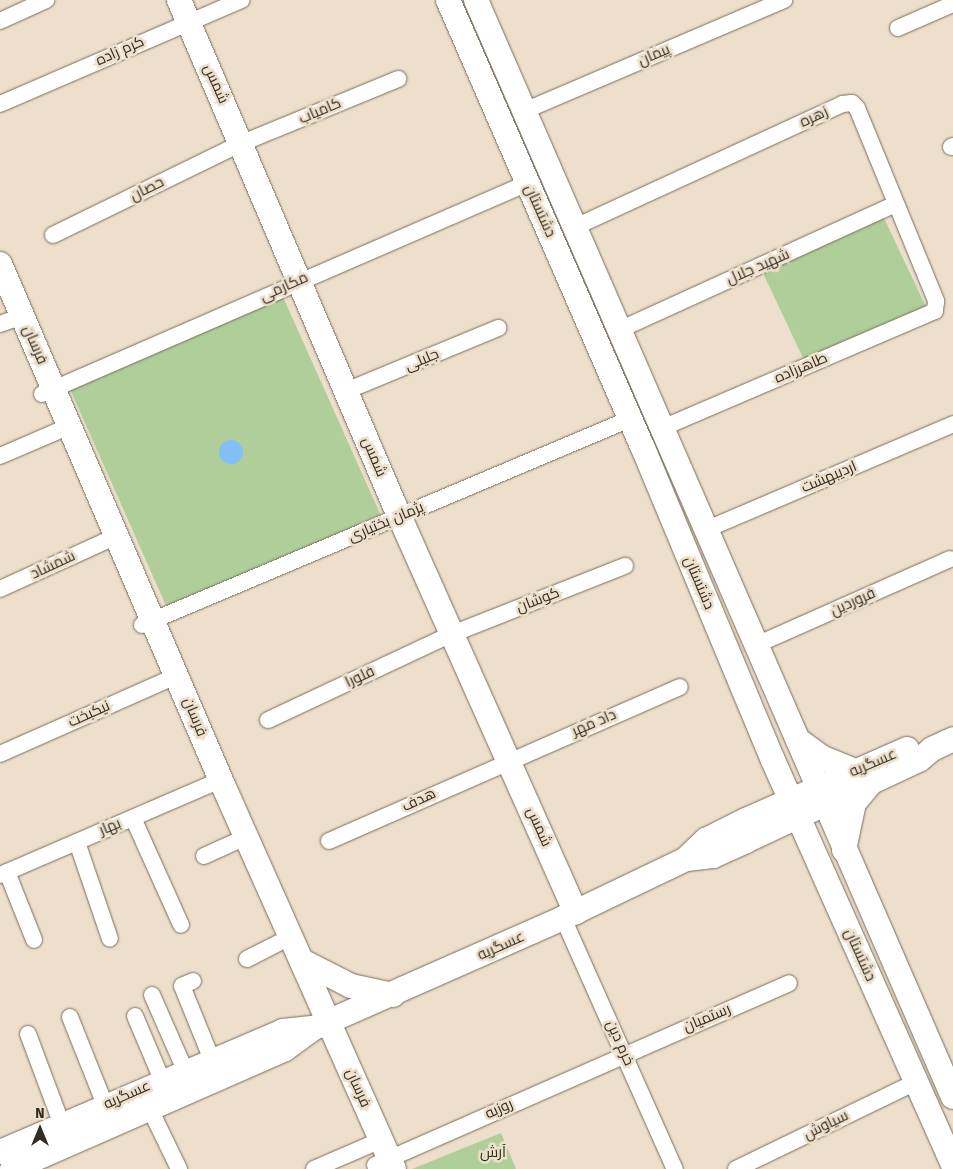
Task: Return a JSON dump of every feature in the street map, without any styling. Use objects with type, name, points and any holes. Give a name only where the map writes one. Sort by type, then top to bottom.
[{"type":"street","points":[[0,21],[46,0]]},
{"type":"street","name":"شمس","points":[[178,0],[242,144],[399,516],[509,759],[569,915]]},
{"type":"street","name":"کرم زاده","points":[[0,104],[242,0]]},
{"type":"street","name":"دشتستان","points":[[448,0],[630,419],[772,758],[953,1164]]},
{"type":"street","name":"دشتستان","points":[[476,0],[844,850],[948,1069],[953,1097]]},
{"type":"street","name":"پیمان","points":[[520,101],[784,0]]},
{"type":"street","points":[[898,28],[953,4]]},
{"type":"street","name":"کامیاب","points":[[242,144],[398,79]]},
{"type":"street","points":[[494,104],[520,101]]},
{"type":"street","name":"زهره","points":[[575,227],[842,104],[852,103],[857,108],[937,307]]},
{"type":"street","name":"حصان","points":[[53,235],[242,144]]},
{"type":"street","name":"مکارمی","points":[[48,391],[299,280],[528,183]]},
{"type":"street","name":"شهید جلال","points":[[620,330],[896,204]]},
{"type":"street","name":"فرسان","points":[[0,264],[48,391],[240,840],[278,943],[321,1025],[380,1158]]},
{"type":"street","name":"فرسان","points":[[0,296],[5,322],[48,391],[58,431],[106,541],[148,622]]},
{"type":"street","name":"طاهرزاده","points":[[662,428],[935,311],[937,307]]},
{"type":"street","name":"جلیلی","points":[[346,391],[498,328]]},
{"type":"street","name":"پژمان بختیاری","points":[[148,622],[630,419]]},
{"type":"street","name":"اردیبهشت","points":[[705,530],[953,424]]},
{"type":"street","points":[[0,456],[58,431]]},
{"type":"street","name":"شمشاد","points":[[0,589],[106,541]]},
{"type":"street","name":"فروردین","points":[[756,645],[950,559]]},
{"type":"street","name":"کوشان","points":[[452,634],[625,566]]},
{"type":"street","name":"فلورا","points":[[268,720],[452,634]]},
{"type":"street","name":"نیکبخت","points":[[0,754],[172,678]]},
{"type":"street","name":"داد مهر","points":[[509,759],[680,687]]},
{"type":"street","points":[[796,738],[823,758],[864,776],[854,803],[844,850]]},
{"type":"street","name":"عسگریه","points":[[12,1169],[286,1049],[321,1025],[393,995],[569,915],[686,859],[713,856],[746,830],[864,776],[919,760],[932,749],[953,739]]},
{"type":"street","points":[[772,758],[764,793],[746,830],[791,840],[817,858]]},
{"type":"street","name":"هدف","points":[[329,841],[509,759]]},
{"type":"street","name":"بهار","points":[[3,873],[215,782]]},
{"type":"street","points":[[133,818],[181,925]]},
{"type":"street","points":[[204,856],[240,840]]},
{"type":"street","name":"فرسان","points":[[240,840],[302,961],[321,1025]]},
{"type":"street","points":[[77,842],[110,939]]},
{"type":"street","points":[[3,873],[34,940]]},
{"type":"street","name":"خرم دین","points":[[569,915],[624,1054],[675,1169]]},
{"type":"street","points":[[247,959],[278,943]]},
{"type":"street","points":[[302,961],[351,986],[393,995]]},
{"type":"street","points":[[193,981],[182,986],[212,1060]]},
{"type":"street","name":"رستمیان","points":[[624,1054],[789,983]]},
{"type":"street","points":[[152,995],[185,1070]]},
{"type":"street","points":[[135,1016],[162,1080]]},
{"type":"street","points":[[70,1017],[105,1105]]},
{"type":"street","name":"عسگریه","points":[[0,1152],[185,1070],[283,1031],[321,1025]]},
{"type":"street","points":[[28,1034],[62,1124]]},
{"type":"street","name":"روزبه","points":[[314,1169],[380,1158],[624,1054]]},
{"type":"street","name":"سیاوش","points":[[736,1169],[916,1082]]},
{"type":"street","points":[[150,1109],[175,1168]]},
{"type":"green space","points":[[884,218],[926,307],[804,360],[763,273]]},
{"type":"green space","points":[[283,297],[382,518],[167,608],[70,389]]},
{"type":"green space","name":"آرش","points":[[501,1133],[516,1169],[412,1169]]},
{"type":"water","points":[[231,440],[239,444],[243,452],[239,460],[231,464],[223,460],[219,452],[223,444]]}]
